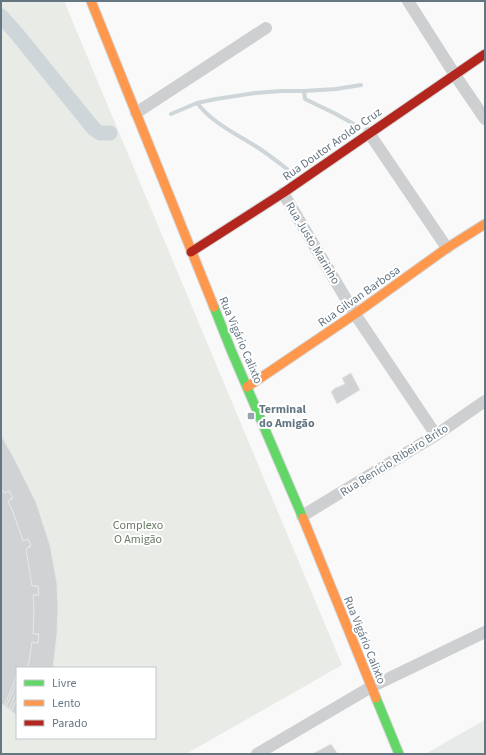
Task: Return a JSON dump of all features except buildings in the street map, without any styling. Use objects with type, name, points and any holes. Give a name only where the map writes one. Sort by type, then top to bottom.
[{"type":"main road","name":"Rua Vigário Calixto","points":[[91,1],[231,350],[302,516],[399,754]]},
{"type":"main road","name":"Rua Doutor Aroldo Cruz","points":[[191,252],[283,193],[485,54]]},
{"type":"main road","name":"Rua Gilvan Barbosa","points":[[247,387],[355,314],[447,248],[485,224]]},
{"type":"street","points":[[408,1],[485,119]]},
{"type":"street","points":[[136,113],[266,28]]},
{"type":"street","points":[[369,133],[447,248]]},
{"type":"street","name":"Rua Justo Marinho","points":[[283,193],[355,314],[436,435]]},
{"type":"street","name":"Rua Benício Ribeiro Brito","points":[[302,516],[436,435],[485,402]]},
{"type":"street","points":[[257,754],[371,687],[485,632]]},
{"type":"shaded area","points":[[485,720],[485,754],[425,754]]},
{"type":"green space","name":"Complexo O Amigão","points":[[1,1],[64,1],[342,665],[186,754],[1,754]]},
{"type":"waterway","points":[[1,16],[94,129],[100,133],[110,133]]},
{"type":"waterway","points":[[171,114],[197,103],[255,93],[336,89],[361,85]]},
{"type":"waterway","points":[[304,91],[305,99],[354,124]]},
{"type":"waterway","points":[[197,103],[218,123],[260,149],[287,169]]},
{"type":"traffic: fast","points":[[214,307],[303,518]]},
{"type":"traffic: fast","points":[[376,698],[399,754]]},
{"type":"traffic: slow","points":[[91,1],[214,307]]},
{"type":"traffic: slow","points":[[247,387],[355,314],[447,248],[485,224]]},
{"type":"traffic: slow","points":[[303,518],[376,698]]},
{"type":"traffic: jam","points":[[191,252],[283,193],[485,54]]},
{"type":"place","name":"Terminal do Amigão","points":[[251,416]]}]
